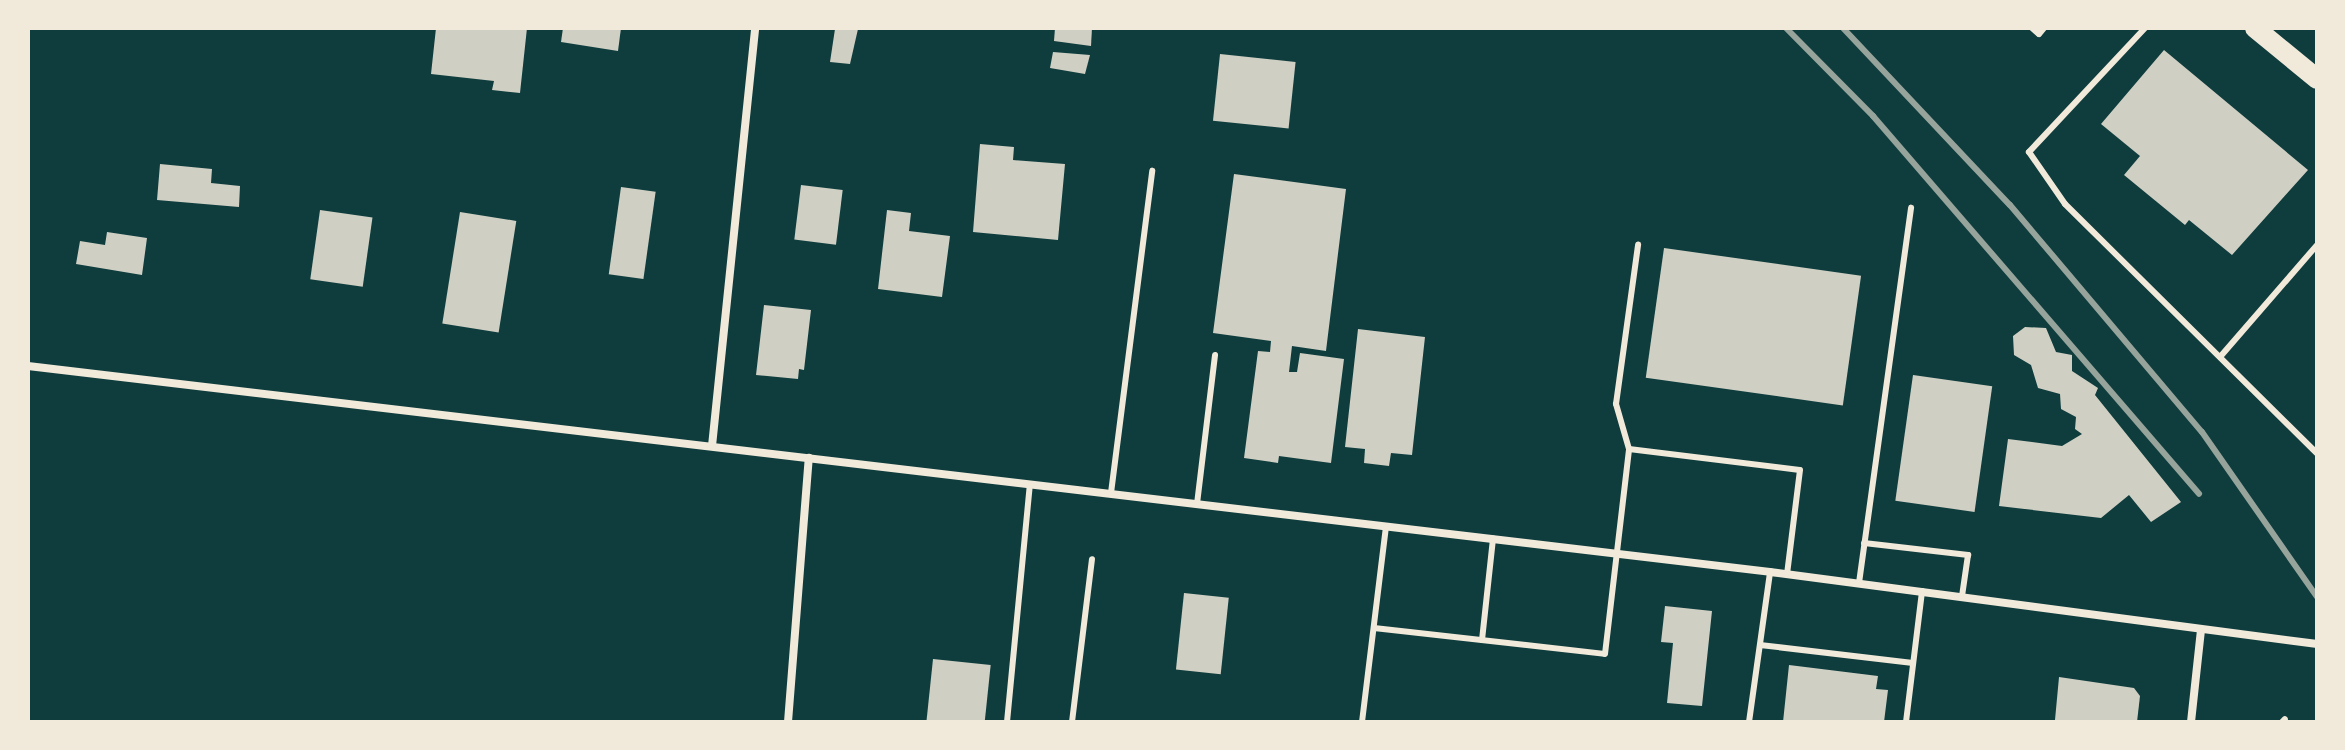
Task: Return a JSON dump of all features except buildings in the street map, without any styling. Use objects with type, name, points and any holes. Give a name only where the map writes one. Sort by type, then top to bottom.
[{"type":"main road","points":[[2255,28],[2317,79]]},
{"type":"street","points":[[712,446],[755,28]]},
{"type":"street","points":[[28,366],[1787,574],[2317,644]]},
{"type":"street","points":[[788,722],[809,458]]},
{"type":"street","points":[[2191,722],[2201,630]]},
{"type":"lane","points":[[2032,28],[2039,34],[2044,28]]},
{"type":"lane","points":[[2145,28],[2029,152],[2065,204],[2317,453]]},
{"type":"lane","points":[[1111,493],[1152,171]]},
{"type":"lane","points":[[1859,583],[1911,208]]},
{"type":"lane","points":[[1374,628],[1605,654],[1629,449],[1616,404],[1638,245]]},
{"type":"lane","points":[[2220,357],[2317,245]]},
{"type":"lane","points":[[1197,504],[1215,355]]},
{"type":"lane","points":[[1629,449],[1800,470],[1787,574]]},
{"type":"lane","points":[[1007,722],[1030,484]]},
{"type":"lane","points":[[1362,722],[1386,527]]},
{"type":"lane","points":[[1482,640],[1493,539]]},
{"type":"lane","points":[[1864,543],[1968,555],[1962,596]]},
{"type":"lane","points":[[1072,722],[1092,559]]},
{"type":"lane","points":[[1749,722],[1770,572]]},
{"type":"lane","points":[[1906,722],[1922,591]]},
{"type":"lane","points":[[1760,645],[1913,663]]},
{"type":"railway","points":[[1786,28],[1873,116],[2199,494]]},
{"type":"railway","points":[[1843,28],[2010,205],[2202,432],[2317,597]]}]
